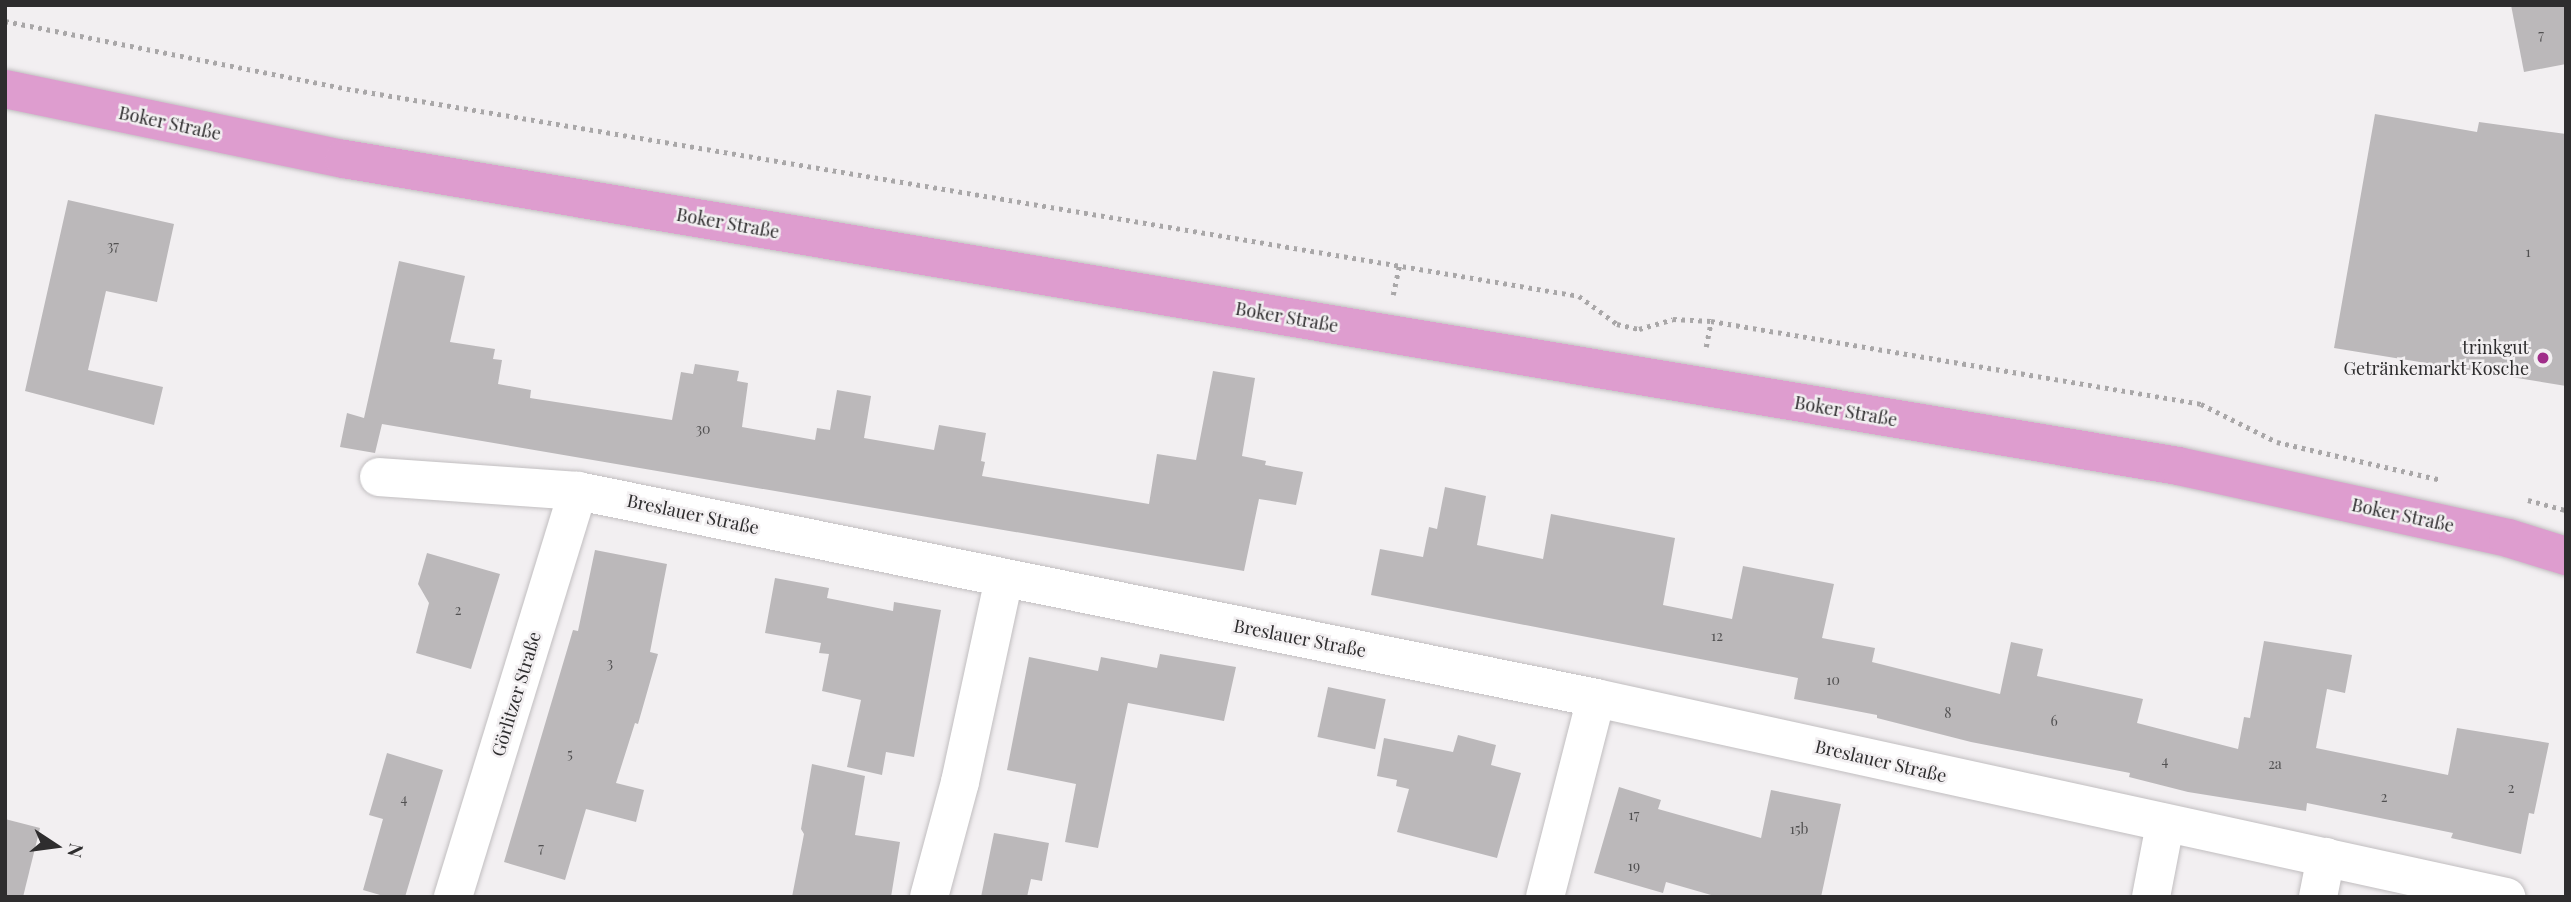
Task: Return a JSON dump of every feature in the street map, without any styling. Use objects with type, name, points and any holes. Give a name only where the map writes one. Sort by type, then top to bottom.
[{"type":"main road","name":"Boker Straße","points":[[5,89],[344,159],[2178,466],[2508,538],[2566,556]]},
{"type":"street","name":"Breslauer Straße","points":[[379,477],[579,491],[1596,698],[2506,897]]},
{"type":"street","name":"Görlitzer Straße","points":[[453,897],[579,491]]},
{"type":"street","points":[[929,897],[960,782],[1004,578]]},
{"type":"street","points":[[1545,897],[1596,698]]},
{"type":"street","points":[[2151,897],[2165,824]]},
{"type":"street","points":[[2318,897],[2326,857]]},
{"type":"path","points":[[5,21],[355,90],[1579,296],[1617,324],[1639,329],[1673,319],[1711,321],[2202,404],[2277,442],[2453,483]]},
{"type":"path","points":[[2521,498],[2566,510]]},
{"type":"building","points":[[2511,5],[2566,5],[2566,64],[2524,72]]},
{"type":"building","points":[[2375,114],[2477,132],[2479,122],[2566,134],[2566,386],[2334,348]]},
{"type":"building","points":[[68,200],[174,224],[157,302],[106,291],[88,370],[163,387],[154,425],[25,391]]},
{"type":"building","points":[[399,261],[465,276],[450,342],[495,349],[493,359],[502,360],[498,384],[531,390],[530,398],[672,420],[681,372],[693,374],[695,364],[739,371],[737,381],[748,383],[742,427],[815,440],[817,428],[830,430],[837,390],[871,396],[864,438],[934,450],[939,425],[986,433],[981,461],[985,462],[982,476],[1149,504],[1157,454],[1196,460],[1213,371],[1255,378],[1242,456],[1266,461],[1265,465],[1303,472],[1296,505],[1259,499],[1244,571],[382,424],[375,453],[340,447],[347,413],[364,418]]},
{"type":"building","points":[[1445,487],[1486,496],[1477,545],[1543,559],[1551,514],[1675,538],[1663,605],[1732,619],[1743,566],[1834,584],[1822,638],[1875,648],[1872,662],[2000,694],[2011,642],[2043,649],[2037,676],[2143,699],[2137,723],[2238,749],[2244,717],[2250,718],[2264,641],[2352,655],[2345,693],[2327,689],[2316,748],[2448,775],[2457,728],[2549,743],[2534,814],[2529,813],[2521,854],[2451,838],[2453,833],[2307,803],[2306,811],[2188,792],[2129,777],[2130,773],[1971,742],[1877,718],[1877,715],[1794,699],[1798,678],[1371,595],[1380,549],[1423,557],[1429,527],[1437,529]]},
{"type":"building","points":[[595,550],[667,564],[650,652],[658,654],[638,724],[635,723],[616,783],[644,790],[636,822],[586,809],[565,880],[504,862],[573,630],[578,631]]},
{"type":"building","points":[[427,553],[500,574],[471,669],[416,653],[429,603],[418,584]]},
{"type":"building","points":[[775,578],[829,588],[827,598],[893,611],[894,602],[941,610],[914,757],[886,752],[882,775],[847,767],[861,700],[822,691],[829,654],[819,653],[821,643],[765,633]]},
{"type":"building","points":[[1160,654],[1236,667],[1224,721],[1128,703],[1098,848],[1065,842],[1076,784],[1007,770],[1029,657],[1098,671],[1101,657],[1157,668]]},
{"type":"building","points":[[1328,687],[1386,699],[1375,749],[1317,737]]},
{"type":"building","points":[[1458,735],[1496,745],[1491,765],[1521,773],[1497,858],[1397,832],[1409,789],[1396,786],[1397,780],[1377,776],[1384,738],[1453,752]]},
{"type":"building","points":[[387,753],[443,770],[405,897],[387,897],[363,890],[383,819],[369,815]]},
{"type":"building","points":[[812,764],[865,776],[855,835],[900,842],[891,897],[792,897],[804,834],[801,829]]},
{"type":"building","points":[[1619,787],[1661,800],[1658,809],[1761,838],[1771,790],[1841,804],[1821,897],[1718,897],[1666,882],[1663,893],[1594,873]]},
{"type":"building","points":[[5,819],[40,828],[23,897],[5,897]]},
{"type":"building","points":[[994,833],[1049,843],[1042,881],[1031,879],[1027,897],[981,897]]},
{"type":"place","name":"trinkgut Getränkemarkt Kosche","points":[[2543,358]]}]
